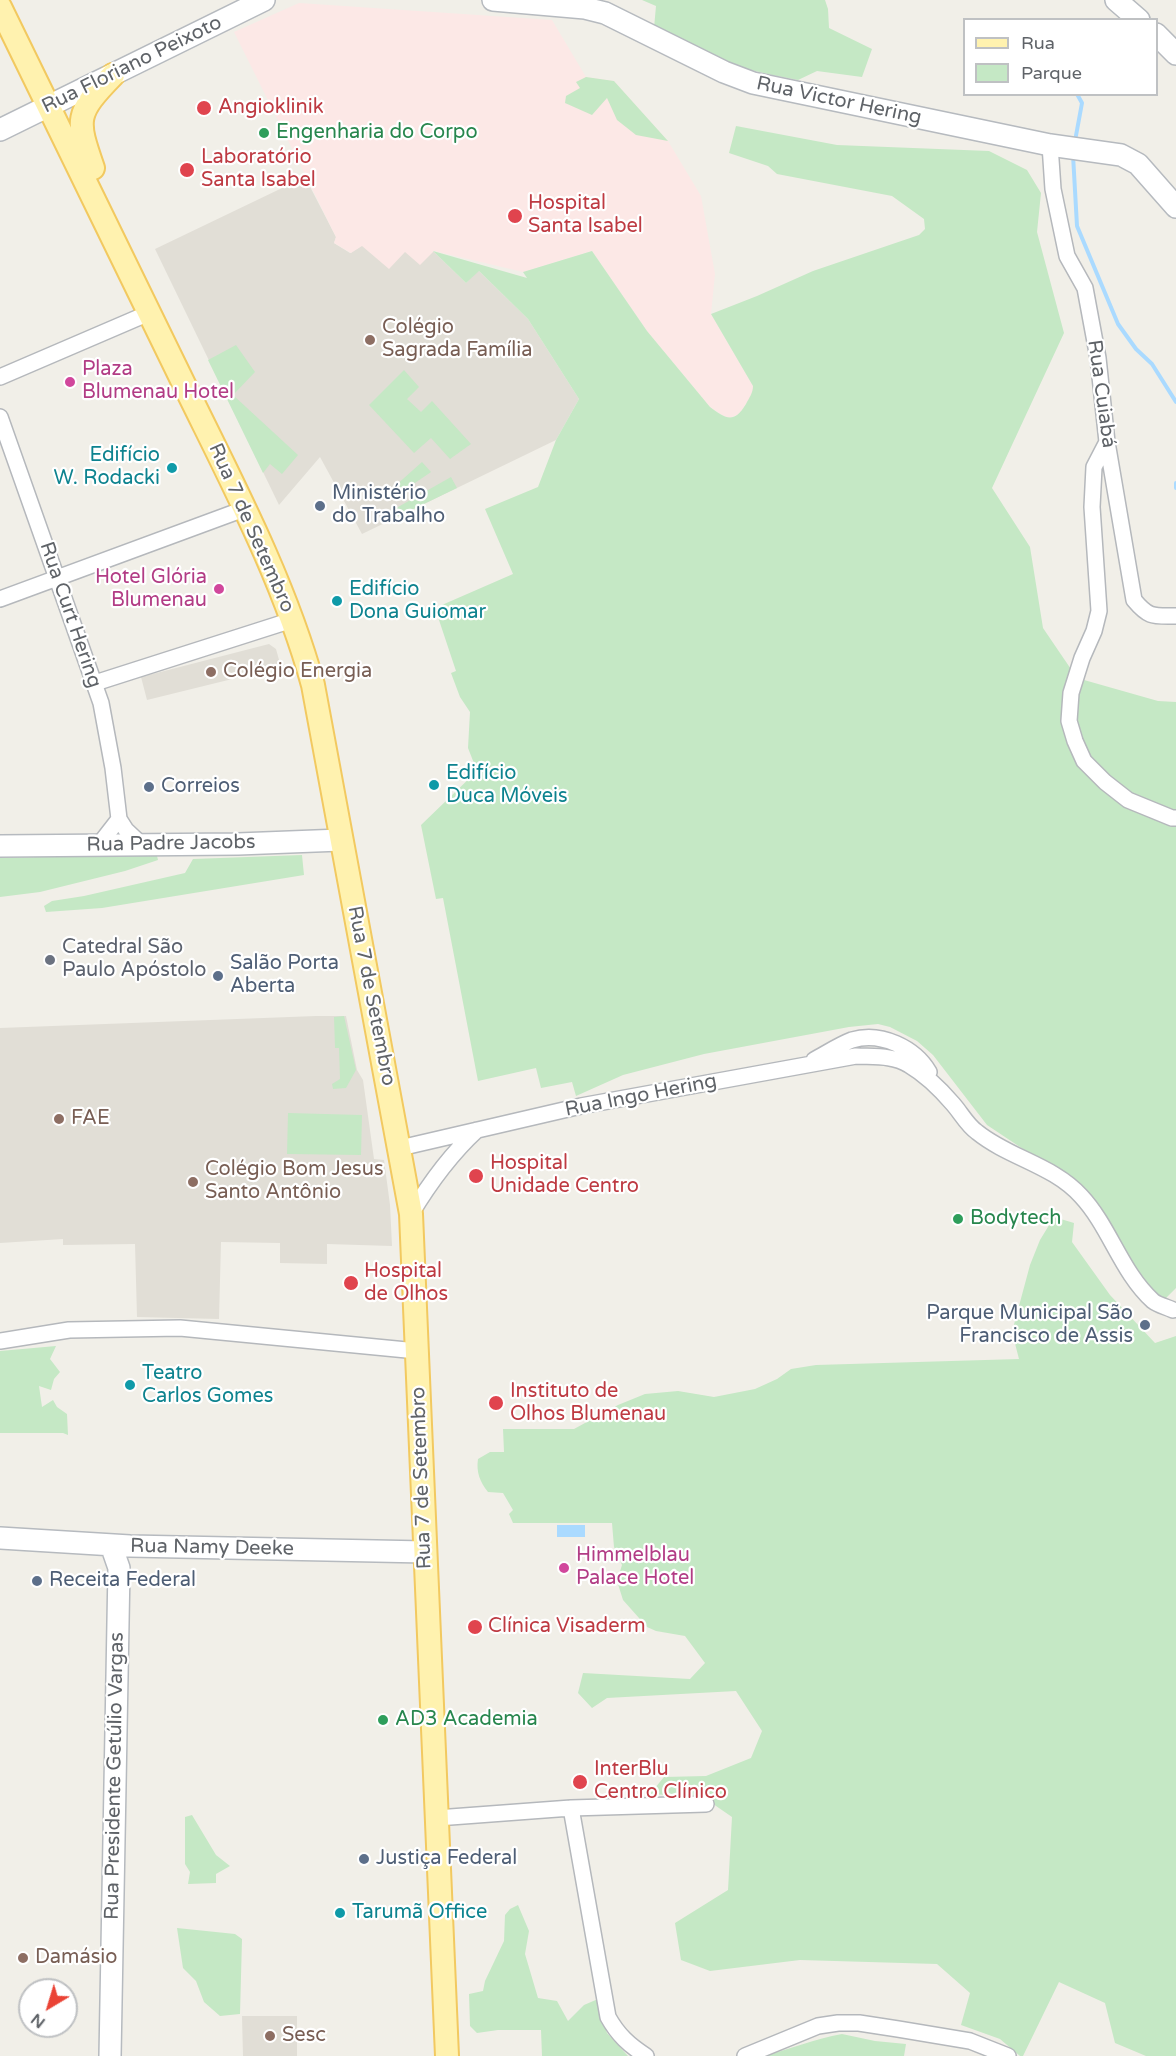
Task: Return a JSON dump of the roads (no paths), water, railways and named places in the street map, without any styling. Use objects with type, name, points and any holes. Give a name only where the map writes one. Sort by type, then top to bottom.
[{"type":"main road","name":"Rua 7 de Setembro","points":[[0,7],[244,509],[292,620],[313,685],[411,1214],[447,2056]]},
{"type":"main road","points":[[92,193],[96,177],[81,135],[80,124],[92,98],[113,75]]},
{"type":"street","name":"Rua Floriano Peixoto","points":[[0,130],[264,0]]},
{"type":"street","name":"Rua Victor Hering","points":[[493,0],[585,8],[605,13],[724,72],[753,83],[1065,147],[1121,155],[1138,164],[1176,207]]},
{"type":"street","points":[[1116,0],[1137,18]]},
{"type":"street","points":[[1158,36],[1176,54]]},
{"type":"street","name":"Rua Cuiabá","points":[[1065,147],[1053,189],[1067,256],[1085,288],[1098,358],[1107,442],[1134,600],[1144,613],[1159,616],[1176,615]]},
{"type":"street","points":[[0,377],[149,313]]},
{"type":"street","name":"Rua Curt Hering","points":[[0,417],[101,703],[113,768],[119,819]]},
{"type":"street","points":[[1107,442],[1094,467],[1092,507],[1099,611],[1071,693],[1069,721],[1084,762],[1105,782],[1128,800],[1176,818]]},
{"type":"street","points":[[0,599],[244,509]]},
{"type":"street","points":[[95,683],[292,620]]},
{"type":"street","points":[[98,846],[119,819],[126,830],[142,845]]},
{"type":"street","name":"Rua Padre Jacobs","points":[[0,846],[341,840]]},
{"type":"street","name":"Rua Ingo Hering","points":[[400,1148],[581,1106],[856,1056],[889,1057],[907,1064],[940,1090],[975,1131],[1069,1184],[1095,1213],[1140,1286],[1154,1302],[1173,1310]]},
{"type":"street","points":[[411,1214],[421,1197],[461,1145],[479,1128]]},
{"type":"street","points":[[0,1341],[69,1330],[180,1328],[417,1351]]},
{"type":"street","name":"Rua Namy Deeke","points":[[0,1538],[121,1545],[424,1552]]},
{"type":"street","name":"Rua Presidente Getúlio Vargas","points":[[110,2056],[121,1545]]},
{"type":"street","points":[[437,1818],[571,1808],[706,1804]]},
{"type":"street","points":[[571,1808],[608,2016],[615,2030],[627,2044],[646,2056]]},
{"type":"street","points":[[745,2056],[818,2026],[838,2023],[859,2023],[970,2041],[1008,2056]]},
{"type":"water","points":[[557,1525],[585,1525],[585,1537],[557,1537]]},
{"type":"waterway","points":[[1075,141],[1082,103],[1078,96]]},
{"type":"waterway","points":[[1073,155],[1077,226],[1118,324],[1136,349],[1152,364],[1176,402]]},
{"type":"waterway","points":[[1176,483],[1176,488]]},
{"type":"place","name":"Angioklinik","points":[[204,108]]},
{"type":"place","name":"Engenharia do Corpo","points":[[264,133]]},
{"type":"place","name":"Laboratório Santa Isabel","points":[[187,170]]},
{"type":"place","name":"Hospital Santa Isabel","points":[[515,216]]},
{"type":"place","name":"Colégio Sagrada Família","points":[[370,340]]},
{"type":"place","name":"Plaza Blumenau Hotel","points":[[70,382]]},
{"type":"place","name":"Edifício W. Rodacki","points":[[172,468]]},
{"type":"place","name":"Ministério do Trabalho","points":[[320,506]]},
{"type":"place","name":"Hotel Glória Blumenau","points":[[219,589]]},
{"type":"place","name":"Edifício Dona Guiomar","points":[[337,601]]},
{"type":"place","name":"Colégio Energia","points":[[211,672]]},
{"type":"place","name":"Edifício Duca Móveis","points":[[434,785]]},
{"type":"place","name":"Correios","points":[[149,787]]},
{"type":"place","name":"Catedral São Paulo Apóstolo","points":[[50,960]]},
{"type":"place","name":"Salão Porta Aberta","points":[[218,976]]},
{"type":"place","name":"FAE","points":[[59,1119]]},
{"type":"place","name":"Hospital Unidade Centro","points":[[476,1176]]},
{"type":"place","name":"Colégio Bom Jesus Santo Antônio","points":[[193,1182]]},
{"type":"place","name":"Bodytech","points":[[958,1219]]},
{"type":"place","name":"Hospital de Olhos","points":[[351,1283]]},
{"type":"place","name":"Parque Municipal São Francisco de Assis","points":[[1145,1325]]},
{"type":"place","name":"Teatro Carlos Gomes","points":[[130,1385]]},
{"type":"place","name":"Instituto de Olhos Blumenau","points":[[496,1403]]},
{"type":"place","name":"Himmelblau Palace Hotel","points":[[564,1568]]},
{"type":"place","name":"Receita Federal","points":[[37,1581]]},
{"type":"place","name":"Clínica Visaderm","points":[[475,1627]]},
{"type":"place","name":"AD3 Academia","points":[[383,1720]]},
{"type":"place","name":"InterBlu Centro Clínico","points":[[580,1782]]},
{"type":"place","name":"Justiça Federal","points":[[364,1859]]},
{"type":"place","name":"Tarumã Office","points":[[340,1913]]},
{"type":"place","name":"Damásio","points":[[23,1958]]},
{"type":"place","name":"Sesc","points":[[270,2036]]}]
